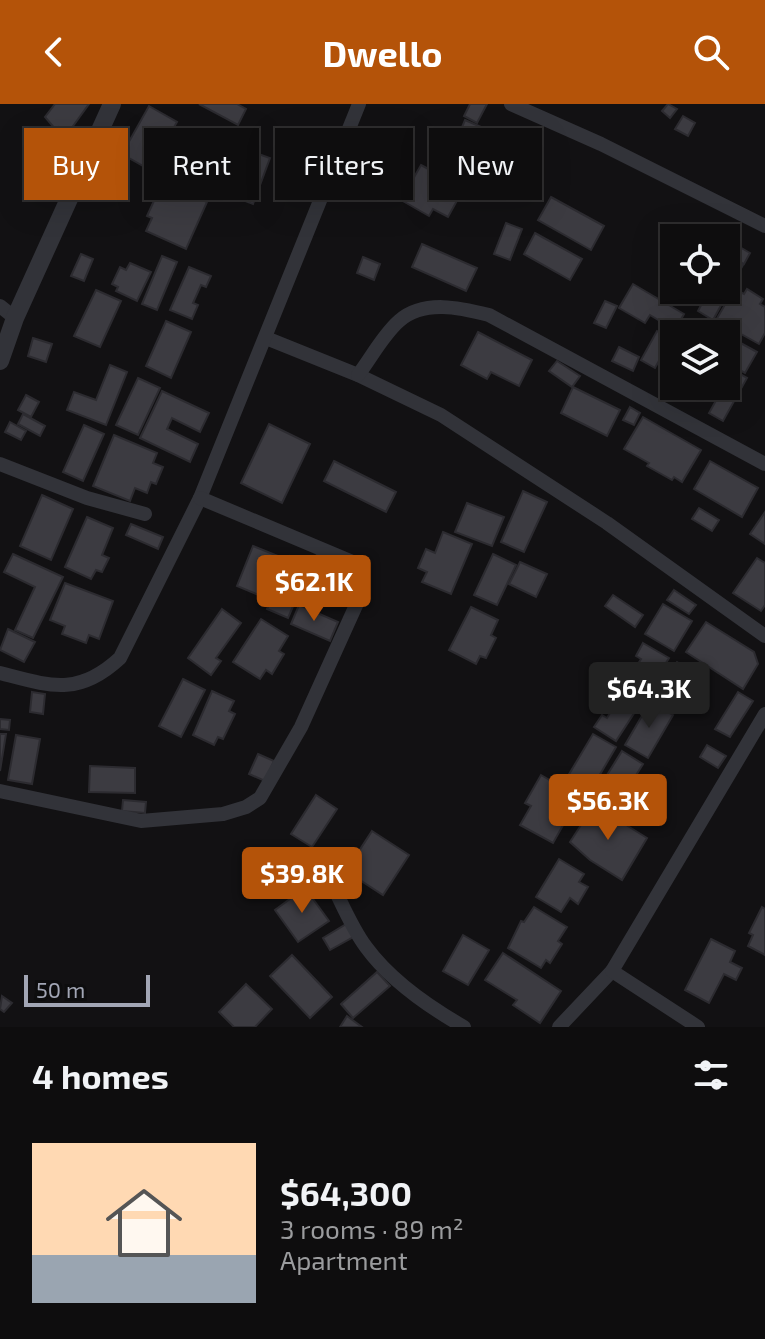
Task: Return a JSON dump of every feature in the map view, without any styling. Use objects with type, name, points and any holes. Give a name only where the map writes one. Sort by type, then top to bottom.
[{"type":"street","points":[[0,361],[15,318],[112,104]]},
{"type":"street","points":[[0,673],[52,686],[77,684],[102,675],[120,658],[200,498],[359,104]]},
{"type":"street","points":[[511,104],[601,144],[765,226]]},
{"type":"street","points":[[0,306],[15,318]]},
{"type":"street","points":[[358,375],[400,320],[422,309],[442,306],[468,310],[489,315],[765,464]]},
{"type":"street","points":[[266,338],[358,375],[454,423],[607,523],[765,636]]},
{"type":"street","points":[[0,464],[87,498],[145,514]]},
{"type":"street","points":[[0,791],[141,821],[223,814],[246,807],[260,798],[301,727],[362,592],[364,579],[360,568],[350,561],[200,498]]},
{"type":"street","points":[[559,1027],[612,971],[765,714]]},
{"type":"street","points":[[330,880],[367,949],[435,1010],[464,1027]]},
{"type":"street","points":[[612,971],[698,1027]]},
{"type":"building","points":[[55,104],[89,104],[72,128],[54,128],[45,117]]},
{"type":"building","points":[[199,104],[237,104],[246,109],[238,125]]},
{"type":"building","points":[[470,104],[487,104],[477,123],[464,116]]},
{"type":"building","points":[[668,104],[677,109],[670,118],[662,111]]},
{"type":"building","points":[[149,106],[177,122],[174,128],[144,128],[144,167],[128,157],[128,143]]},
{"type":"building","points":[[683,116],[695,123],[688,136],[675,129]]},
{"type":"building","points":[[465,120],[483,128],[462,128]]},
{"type":"building","points":[[259,154],[270,158],[259,188]]},
{"type":"building","points":[[421,165],[429,169],[429,200],[457,200],[448,217],[433,209],[429,216],[401,200],[413,200],[413,179]]},
{"type":"building","points":[[551,197],[604,226],[591,250],[538,220]]},
{"type":"building","points":[[154,200],[207,202],[186,249],[146,231],[152,218],[147,216]]},
{"type":"building","points":[[506,223],[522,229],[510,260],[494,254]]},
{"type":"building","points":[[535,233],[582,259],[570,280],[524,254]]},
{"type":"building","points":[[422,244],[477,268],[466,291],[412,267]]},
{"type":"building","points":[[740,247],[750,253],[744,264],[740,262]]},
{"type":"building","points":[[81,254],[93,259],[84,281],[71,276]]},
{"type":"building","points":[[162,256],[177,262],[157,310],[142,304]]},
{"type":"building","points":[[363,257],[380,264],[374,280],[357,273]]},
{"type":"building","points":[[130,263],[151,272],[137,301],[116,291],[118,287],[112,284],[120,267],[126,270]]},
{"type":"building","points":[[189,267],[211,276],[206,287],[201,285],[193,303],[198,305],[192,319],[170,310]]},
{"type":"building","points":[[633,284],[660,300],[660,304],[667,304],[684,314],[681,320],[660,321],[650,315],[645,323],[619,308]]},
{"type":"building","points":[[747,289],[763,299],[760,304],[765,307],[765,333],[759,344],[740,333],[740,320],[716,320],[725,304],[740,304],[740,292],[744,294]]},
{"type":"building","points":[[96,290],[121,301],[100,347],[74,336]]},
{"type":"building","points":[[605,301],[617,306],[606,328],[594,323]]},
{"type":"building","points":[[702,304],[722,304],[713,320],[698,311]]},
{"type":"building","points":[[166,321],[191,332],[171,378],[146,366]]},
{"type":"building","points":[[657,331],[660,333],[660,359],[655,368],[641,360]]},
{"type":"building","points":[[478,332],[532,360],[519,386],[491,372],[487,379],[461,365]]},
{"type":"building","points":[[33,338],[52,344],[46,362],[28,356]]},
{"type":"building","points":[[740,343],[757,352],[745,373],[740,370]]},
{"type":"building","points":[[619,347],[639,357],[633,371],[612,361]]},
{"type":"building","points":[[557,361],[580,376],[572,387],[549,371]]},
{"type":"building","points":[[110,365],[127,372],[106,425],[67,410],[74,392],[96,400]]},
{"type":"building","points":[[740,374],[747,378],[740,391]]},
{"type":"building","points":[[138,378],[160,388],[138,435],[116,425]]},
{"type":"building","points":[[573,387],[620,410],[607,436],[561,413]]},
{"type":"building","points":[[162,391],[209,413],[200,432],[172,418],[167,429],[198,444],[190,462],[140,438]]},
{"type":"building","points":[[26,395],[39,402],[31,417],[18,410]]},
{"type":"building","points":[[716,400],[735,400],[723,421],[709,413]]},
{"type":"building","points":[[630,407],[640,413],[634,425],[623,420]]},
{"type":"building","points":[[23,414],[45,426],[40,436],[18,424]]},
{"type":"building","points":[[643,417],[701,450],[682,482],[647,466],[649,463],[624,449]]},
{"type":"building","points":[[10,422],[26,431],[21,440],[5,432]]},
{"type":"building","points":[[269,424],[310,444],[282,503],[241,483]]},
{"type":"building","points":[[84,425],[104,434],[83,481],[63,472]]},
{"type":"building","points":[[114,435],[157,453],[153,463],[163,467],[156,484],[151,482],[147,493],[135,488],[130,501],[93,486]]},
{"type":"building","points":[[334,461],[396,492],[386,512],[324,481]]},
{"type":"building","points":[[710,461],[758,488],[742,517],[694,489]]},
{"type":"building","points":[[523,491],[547,502],[524,552],[501,542]]},
{"type":"building","points":[[42,495],[73,509],[51,560],[20,546]]},
{"type":"building","points":[[467,503],[504,517],[492,546],[455,532]]},
{"type":"building","points":[[699,508],[719,520],[712,531],[692,519]]},
{"type":"building","points":[[765,512],[765,544],[750,534]]},
{"type":"building","points":[[87,517],[113,528],[102,555],[109,558],[102,572],[96,570],[91,579],[65,567]]},
{"type":"building","points":[[131,524],[163,537],[158,549],[126,535]]},
{"type":"building","points":[[443,532],[472,544],[451,594],[422,582],[427,572],[418,568],[426,549],[435,553]]},
{"type":"building","points":[[253,546],[278,556],[261,596],[237,586]]},
{"type":"building","points":[[13,554],[63,577],[33,638],[15,630],[35,587],[4,572]]},
{"type":"building","points":[[317,554],[360,572],[353,589],[310,571]]},
{"type":"building","points":[[493,554],[516,565],[497,605],[474,595]]},
{"type":"building","points":[[290,556],[311,565],[288,618],[267,609]]},
{"type":"building","points":[[757,558],[765,563],[765,605],[761,611],[733,593]]},
{"type":"building","points":[[520,562],[547,574],[536,597],[509,584]]},
{"type":"building","points":[[65,583],[113,601],[99,639],[89,635],[86,643],[62,634],[65,626],[50,620]]},
{"type":"building","points":[[674,590],[696,605],[689,614],[667,600]]},
{"type":"building","points":[[613,595],[643,615],[635,627],[605,606]]},
{"type":"building","points":[[663,604],[692,621],[674,651],[645,634]]},
{"type":"building","points":[[299,605],[338,622],[330,641],[291,624]]},
{"type":"building","points":[[471,607],[498,620],[491,635],[496,638],[486,658],[480,656],[476,664],[449,650]]},
{"type":"building","points":[[222,609],[241,623],[216,658],[221,661],[211,675],[188,658]]},
{"type":"building","points":[[261,619],[288,636],[279,651],[284,654],[272,674],[266,670],[260,679],[233,662]]},
{"type":"building","points":[[706,622],[754,652],[758,664],[743,689],[686,652]]},
{"type":"building","points":[[8,629],[35,642],[24,662],[0,650]]},
{"type":"building","points":[[643,643],[669,658],[646,695],[621,679],[628,669],[633,672],[641,659],[636,656]]},
{"type":"building","points":[[677,662],[706,679],[698,693],[684,685],[677,697],[686,702],[679,713],[655,699]]},
{"type":"building","points":[[183,679],[205,690],[181,737],[159,726]]},
{"type":"building","points":[[624,690],[642,701],[616,741],[594,727],[602,715],[607,718]]},
{"type":"building","points":[[212,691],[234,701],[229,711],[235,714],[223,739],[218,737],[214,745],[193,735]]},
{"type":"building","points":[[32,692],[45,694],[43,714],[30,712]]},
{"type":"building","points":[[738,692],[753,701],[730,737],[715,729]]},
{"type":"building","points":[[650,702],[673,715],[648,758],[625,745]]},
{"type":"building","points":[[0,719],[10,720],[9,730],[0,729]]},
{"type":"building","points":[[0,734],[6,734],[0,771]]},
{"type":"building","points":[[593,734],[616,747],[588,795],[565,781]]},
{"type":"building","points":[[16,735],[40,739],[32,784],[8,780]]},
{"type":"building","points":[[707,745],[726,756],[718,768],[700,757]]},
{"type":"building","points":[[622,751],[643,764],[615,809],[594,796]]},
{"type":"building","points":[[258,754],[274,761],[265,781],[249,774]]},
{"type":"building","points":[[90,766],[135,768],[135,793],[89,792]]},
{"type":"building","points":[[541,775],[579,797],[553,843],[520,825],[531,806],[525,803]]},
{"type":"building","points":[[316,795],[337,809],[312,847],[291,834]]},
{"type":"building","points":[[123,800],[146,802],[145,813],[122,811]]},
{"type":"building","points":[[594,805],[647,838],[622,880],[590,860],[570,842]]},
{"type":"building","points":[[372,831],[409,855],[383,895],[346,871]]},
{"type":"building","points":[[559,859],[584,874],[579,882],[588,887],[578,904],[570,898],[561,912],[536,897]]},
{"type":"building","points":[[305,888],[329,921],[298,942],[275,910]]},
{"type":"building","points":[[534,907],[567,927],[558,941],[562,944],[550,963],[546,960],[541,968],[508,948],[521,921],[524,922]]},
{"type":"building","points":[[762,907],[765,909],[765,955],[748,946],[753,935],[749,933]]},
{"type":"building","points":[[348,923],[355,936],[330,950],[323,938]]},
{"type":"building","points":[[463,935],[489,950],[468,985],[443,971]]},
{"type":"building","points":[[711,939],[735,951],[730,962],[742,968],[736,980],[724,974],[709,1003],[685,990]]},
{"type":"building","points":[[503,953],[561,991],[540,1023],[513,1005],[517,1000],[485,980]]},
{"type":"building","points":[[292,955],[332,997],[310,1018],[270,976]]},
{"type":"building","points":[[377,972],[390,986],[353,1018],[341,1004]]},
{"type":"building","points":[[246,984],[272,1009],[255,1027],[234,1027],[219,1012]]},
{"type":"building","points":[[2,996],[12,1003],[4,1012],[0,1009]]},
{"type":"building","points":[[347,1016],[362,1027],[340,1027]]}]
